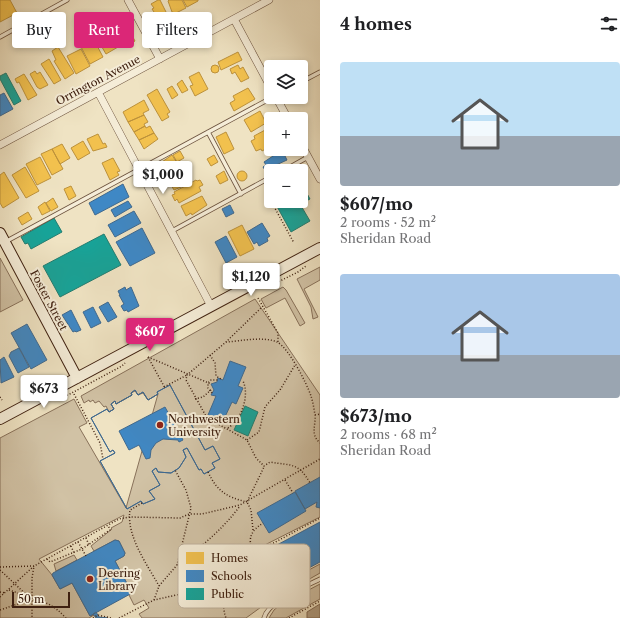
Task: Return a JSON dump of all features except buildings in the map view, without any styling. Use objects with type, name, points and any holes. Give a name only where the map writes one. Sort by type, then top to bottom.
[{"type":"main road","name":"Foster Street","points":[[2,238],[78,378]]},
{"type":"main road","points":[[0,419],[320,248]]},
{"type":"street","points":[[128,0],[160,59]]},
{"type":"street","name":"Orrington Avenue","points":[[0,146],[269,0]]},
{"type":"street","points":[[234,19],[264,75]]},
{"type":"street","points":[[98,92],[211,306]]},
{"type":"street","points":[[308,157],[320,179]]},
{"type":"lane","points":[[0,37],[67,0]]},
{"type":"lane","points":[[308,78],[320,72]]},
{"type":"lane","points":[[2,238],[139,170],[264,103]]},
{"type":"lane","points":[[208,132],[241,194]]},
{"type":"lane","points":[[296,164],[308,157]]},
{"type":"lane","points":[[172,231],[264,181]]},
{"type":"lane","points":[[310,584],[320,579]]},
{"type":"lane","points":[[264,618],[267,610],[270,608]]},
{"type":"path","points":[[275,208],[294,243]]},
{"type":"path","points":[[277,284],[298,272]]},
{"type":"path","points":[[258,298],[278,333],[278,342]]},
{"type":"path","points":[[210,383],[187,374],[148,357],[164,387],[187,374],[226,342],[263,306]]},
{"type":"path","points":[[226,342],[268,340],[278,342],[286,349],[312,397],[315,415],[313,431],[316,439],[320,443]]},
{"type":"path","points":[[210,355],[215,363],[216,376]]},
{"type":"path","points":[[247,440],[259,432],[265,407],[280,390],[295,365]]},
{"type":"path","points":[[187,374],[186,380],[207,418],[228,428],[247,440],[256,458],[264,466]]},
{"type":"path","points":[[216,376],[221,379]]},
{"type":"path","points":[[211,392],[208,388],[211,380],[216,376]]},
{"type":"path","points":[[211,380],[218,380]]},
{"type":"path","points":[[228,428],[238,419],[244,403],[245,392],[243,381]]},
{"type":"path","points":[[196,400],[211,392],[212,389]]},
{"type":"path","points":[[74,394],[100,443],[103,459]]},
{"type":"path","points":[[315,415],[320,414]]},
{"type":"path","points":[[0,597],[34,566],[119,519],[129,517],[180,518],[189,514],[202,514],[240,505],[320,460]]},
{"type":"path","points":[[246,502],[262,474],[264,466],[270,462],[297,467],[302,470],[310,483]]},
{"type":"path","points":[[175,470],[189,499],[191,508],[182,544]]},
{"type":"path","points":[[208,472],[215,486],[232,498],[246,502],[251,510],[253,530]]},
{"type":"path","points":[[285,480],[293,493]]},
{"type":"path","points":[[142,503],[130,510],[129,517],[139,548],[159,586]]},
{"type":"path","points":[[204,544],[227,523],[240,505]]},
{"type":"path","points":[[272,544],[320,518]]},
{"type":"path","points":[[250,544],[250,535],[253,530],[263,523]]},
{"type":"path","points":[[48,559],[50,562],[90,545],[110,530],[108,526]]},
{"type":"path","points":[[86,538],[90,545]]},
{"type":"path","points":[[78,542],[86,556]]},
{"type":"path","points":[[71,546],[74,553]]},
{"type":"path","points":[[154,600],[159,586],[177,565],[178,561]]},
{"type":"path","points":[[0,567],[34,566]]},
{"type":"path","points":[[32,618],[32,578],[34,566]]},
{"type":"path","points":[[0,570],[16,584],[25,595]]},
{"type":"path","points":[[9,590],[25,595],[33,600]]},
{"type":"path","points":[[0,592],[5,593]]},
{"type":"path","points":[[119,618],[154,600],[178,595]]},
{"type":"path","points":[[0,610],[33,600],[38,600],[51,604],[65,618]]},
{"type":"path","points":[[310,606],[320,601]]},
{"type":"path","points":[[224,608],[226,618]]},
{"type":"path","points":[[289,618],[307,608]]},
{"type":"path","points":[[93,618],[98,615],[111,618]]},
{"type":"shaded area","points":[[0,258],[23,300],[0,312]]},
{"type":"shaded area","points":[[320,267],[320,280],[304,289],[318,317],[313,319],[311,307],[297,279]]},
{"type":"shaded area","points":[[283,287],[305,323],[300,326],[285,298],[266,308],[261,299]]},
{"type":"shaded area","points":[[255,299],[320,395],[320,517],[267,544],[178,544],[178,608],[260,608],[246,618],[142,618],[139,614],[149,608],[144,600],[134,605],[129,595],[132,593],[115,561],[124,556],[125,553],[119,541],[115,540],[94,551],[91,546],[112,529],[111,528],[122,522],[124,515],[39,559],[52,575],[60,589],[72,583],[90,616],[94,615],[89,618],[0,618],[0,438],[74,399],[87,423],[79,427],[126,508],[158,394],[148,400],[143,393],[138,395],[135,391],[131,393],[132,395],[116,404],[115,401],[111,404],[114,409],[109,412],[106,406],[104,407],[99,401],[95,403],[93,400],[90,402],[89,400],[84,403],[81,396]]},
{"type":"shaded area","points":[[74,555],[77,560],[56,571],[54,564]]},
{"type":"shaded area","points":[[320,564],[320,573],[310,579],[310,569]]},
{"type":"shaded area","points":[[320,584],[320,599],[310,605],[310,589]]},
{"type":"shaded area","points":[[320,604],[320,618],[307,618],[307,612]]},
{"type":"shaded area","points":[[276,608],[304,608],[286,618],[269,618]]},
{"type":"place","name":"Northwestern University","points":[[160,425]]},
{"type":"place","name":"Deering Library","points":[[90,579]]}]
